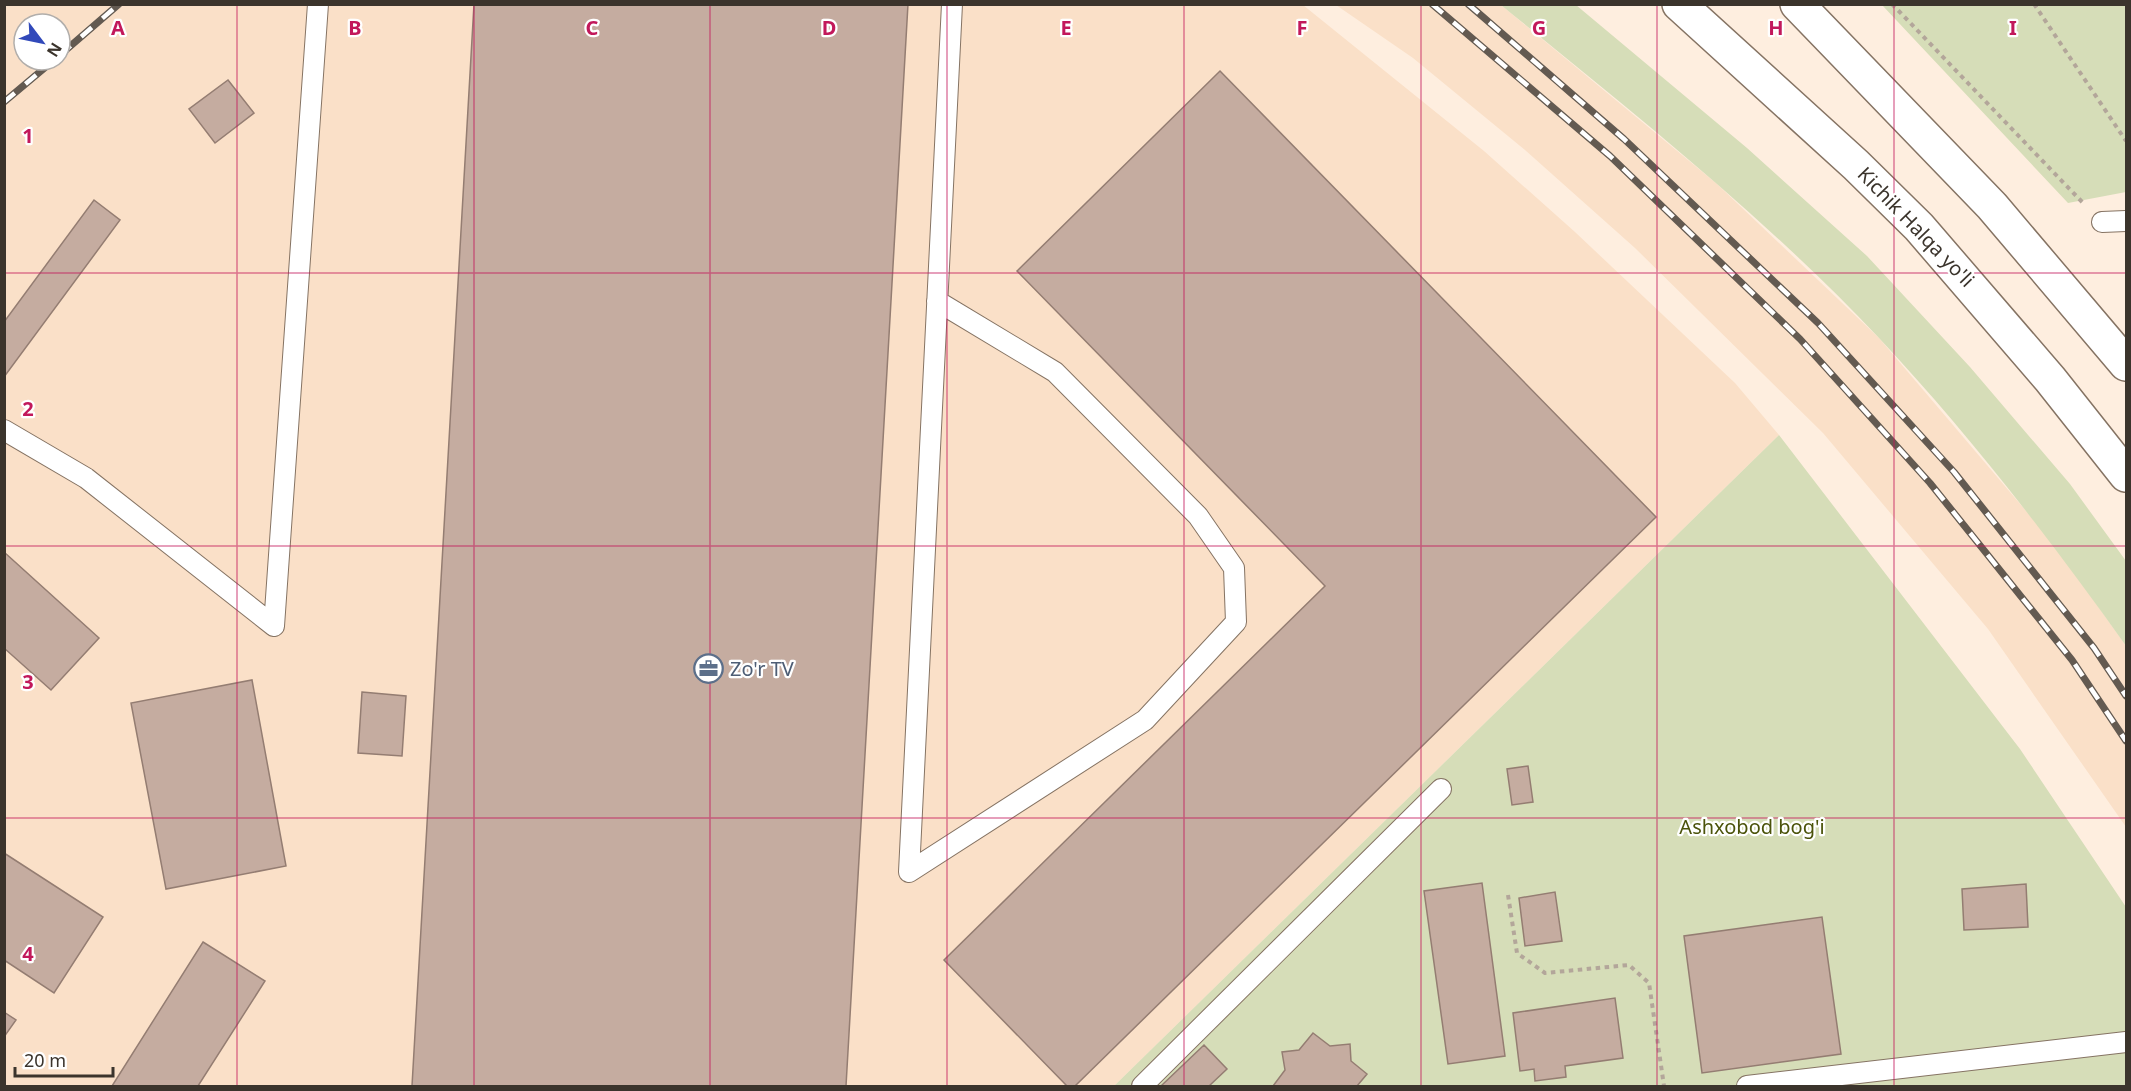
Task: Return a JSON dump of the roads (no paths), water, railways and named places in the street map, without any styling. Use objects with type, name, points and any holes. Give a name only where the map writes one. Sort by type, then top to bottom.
[{"type":"highway","name":"Kichik Halqa yo'li","points":[[1679,4],[1856,165],[1919,227],[2050,379],[2127,475]]},
{"type":"highway","points":[[1797,4],[1992,206],[2127,364]]},
{"type":"lane","points":[[4,430],[86,478],[274,626],[318,4]]},
{"type":"lane","points":[[938,301],[1055,372],[1198,516],[1234,568],[1236,622],[1145,720],[909,872],[952,4]]},
{"type":"lane","points":[[2102,222],[2127,221]]},
{"type":"lane","points":[[1142,1086],[1441,789]]},
{"type":"lane","points":[[1748,1086],[2127,1042]]},
{"type":"railway","points":[[72,45],[119,4]]},
{"type":"railway","points":[[1432,4],[1610,156],[1800,339],[1930,483],[2072,660],[2126,741]]},
{"type":"railway","points":[[1468,4],[1624,139],[1818,323],[1954,472],[2094,648],[2126,696]]},
{"type":"railway","points":[[4,102],[40,72]]},
{"type":"place","name":"Zo'r TV","points":[[709,669]]},
{"type":"park label","name":"Ashxobod bog'i","points":[[1752,827]]}]
